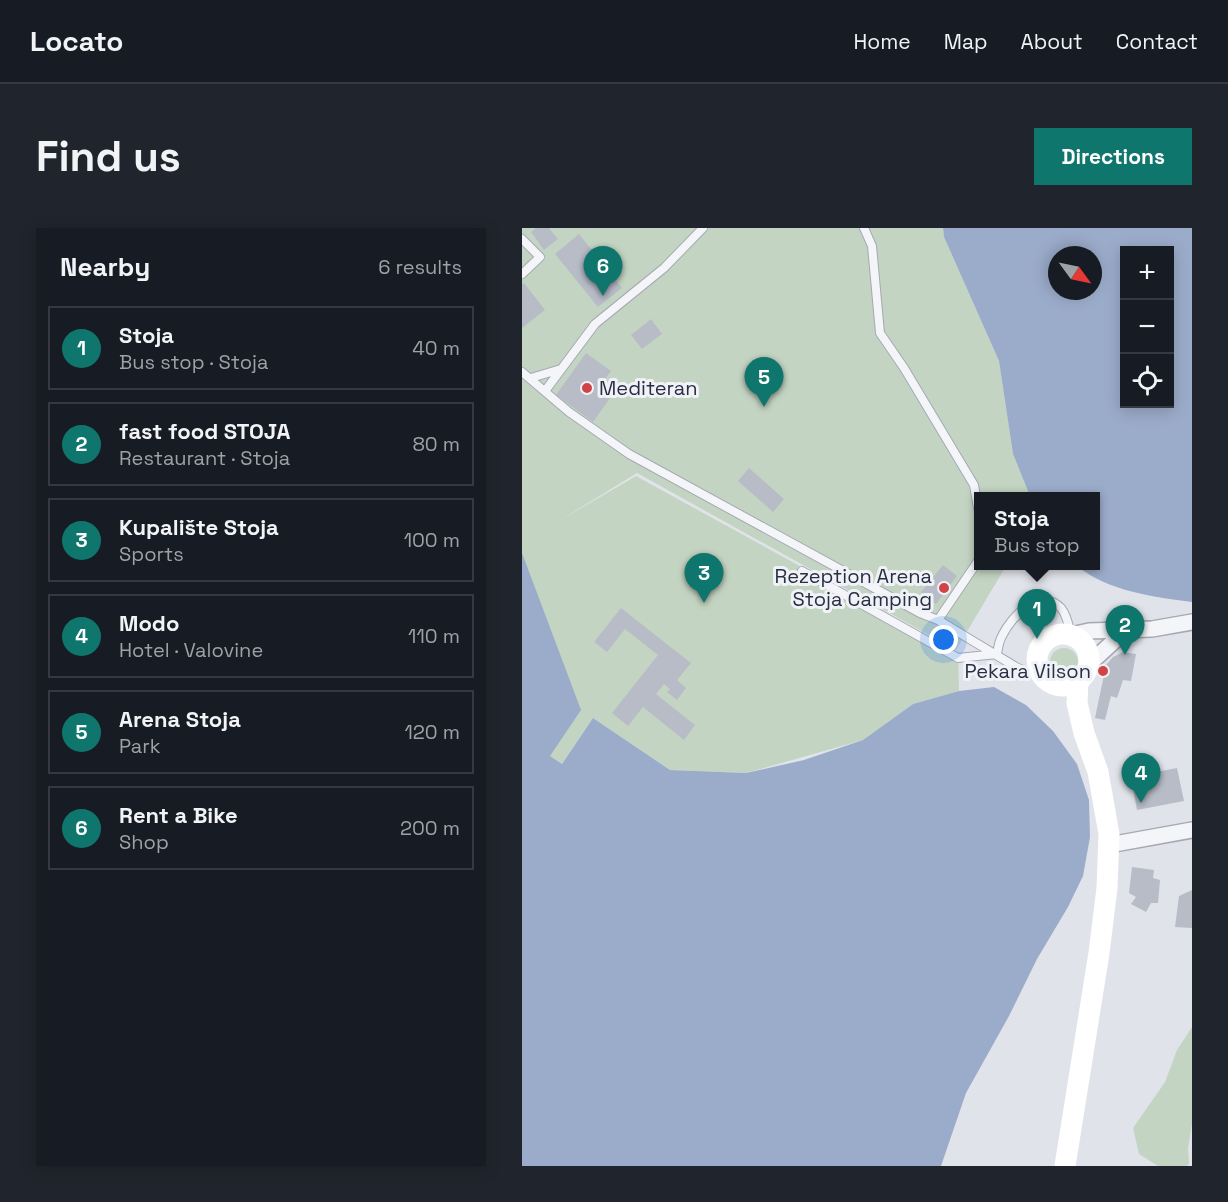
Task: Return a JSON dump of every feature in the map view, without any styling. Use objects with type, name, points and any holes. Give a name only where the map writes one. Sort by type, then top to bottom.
[{"type":"main road","points":[[1065,1166],[1099,954],[1107,888],[1109,834],[1098,772],[1077,704],[1087,650],[1071,635],[1054,635],[1040,646],[1036,663],[1084,732]]},
{"type":"main road","points":[[1045,677],[1067,686],[1083,673]]},
{"type":"street","points":[[1071,635],[1089,631],[1125,631],[1192,622]]},
{"type":"street","points":[[1083,673],[1100,652],[1125,631]]},
{"type":"street","points":[[1109,845],[1192,831]]},
{"type":"lane","points":[[545,391],[595,324],[664,268],[703,228]]},
{"type":"lane","points":[[864,228],[872,246],[880,333],[904,368],[974,485],[975,492]]},
{"type":"lane","points":[[522,239],[540,257],[522,274]]},
{"type":"lane","points":[[531,378],[561,369]]},
{"type":"lane","points":[[522,372],[569,412],[629,454],[938,620],[1016,667],[1045,677]]},
{"type":"lane","points":[[938,620],[974,567]]},
{"type":"lane","points":[[802,571],[958,658],[997,654]]},
{"type":"lane","points":[[997,654],[1000,639],[1007,626],[1030,604],[1041,601],[1055,603],[1061,608],[1066,616],[1071,635]]},
{"type":"green space","points":[[522,228],[943,228],[944,237],[999,361],[1013,454],[1028,492],[974,492],[974,570],[1004,570],[956,650],[637,473],[559,521],[636,476],[958,653],[959,691],[913,704],[863,740],[746,773],[670,770],[593,718],[562,764],[550,756],[522,553]]},
{"type":"green space","points":[[1064,648],[1074,652],[1078,662],[1074,672],[1064,676],[1054,672],[1050,662],[1054,652]]},
{"type":"green space","points":[[1192,1027],[1192,1124],[1188,1148],[1189,1164],[1187,1166],[1158,1166],[1139,1154],[1133,1128],[1165,1082],[1177,1050]]},
{"type":"water","points":[[943,228],[1192,228],[1192,602],[1132,592],[1089,575],[1082,570],[1100,570],[1100,492],[1028,492],[1013,454],[999,361],[944,237]]},
{"type":"water","points":[[522,553],[581,710],[550,756],[562,764],[593,718],[670,770],[746,773],[804,760],[863,740],[913,704],[959,691],[994,687],[1026,705],[1053,731],[1077,764],[1089,800],[1090,837],[1083,876],[966,1093],[941,1166],[522,1166]]},
{"type":"building","points":[[536,228],[549,228],[558,239],[544,250],[531,232]]},
{"type":"building","points":[[579,234],[622,288],[598,307],[555,254]]},
{"type":"building","points":[[524,283],[545,310],[522,328],[522,284]]},
{"type":"building","points":[[651,319],[662,334],[642,349],[631,335]]},
{"type":"building","points":[[586,353],[611,371],[601,385],[613,394],[593,422],[556,395]]},
{"type":"building","points":[[749,468],[784,499],[773,512],[738,481]]},
{"type":"building","points":[[943,565],[957,576],[936,604],[921,592]]},
{"type":"building","points":[[621,608],[691,663],[677,680],[686,688],[677,700],[667,692],[670,689],[664,684],[656,694],[695,725],[684,740],[643,707],[628,726],[612,713],[658,655],[625,629],[607,652],[594,642]]},
{"type":"building","points":[[1123,652],[1136,654],[1131,681],[1123,680],[1117,698],[1111,696],[1105,720],[1095,718],[1104,675],[1098,674],[1113,657]]},
{"type":"building","points":[[1177,768],[1184,801],[1137,810],[1131,777]]},
{"type":"building","points":[[1132,867],[1154,870],[1153,878],[1160,880],[1158,903],[1151,903],[1146,912],[1131,904],[1136,897],[1129,893]]},
{"type":"building","points":[[1192,890],[1192,928],[1175,927],[1179,896]]},
{"type":"place","name":"Rent a Bike","points":[[603,296]]},
{"type":"place","name":"Mediteran","points":[[587,388]]},
{"type":"place","name":"Arena Stoja","points":[[764,407]]},
{"type":"place","name":"Rezeption Arena Stoja Camping","points":[[944,588]]},
{"type":"place","name":"Kupalište Stoja","points":[[704,603]]},
{"type":"place","name":"Stoja","points":[[1037,639]]},
{"type":"place","name":"fast food STOJA","points":[[1125,655]]},
{"type":"place","name":"Pekara Vilson","points":[[1103,671]]},
{"type":"place","name":"Modo","points":[[1141,803]]}]
